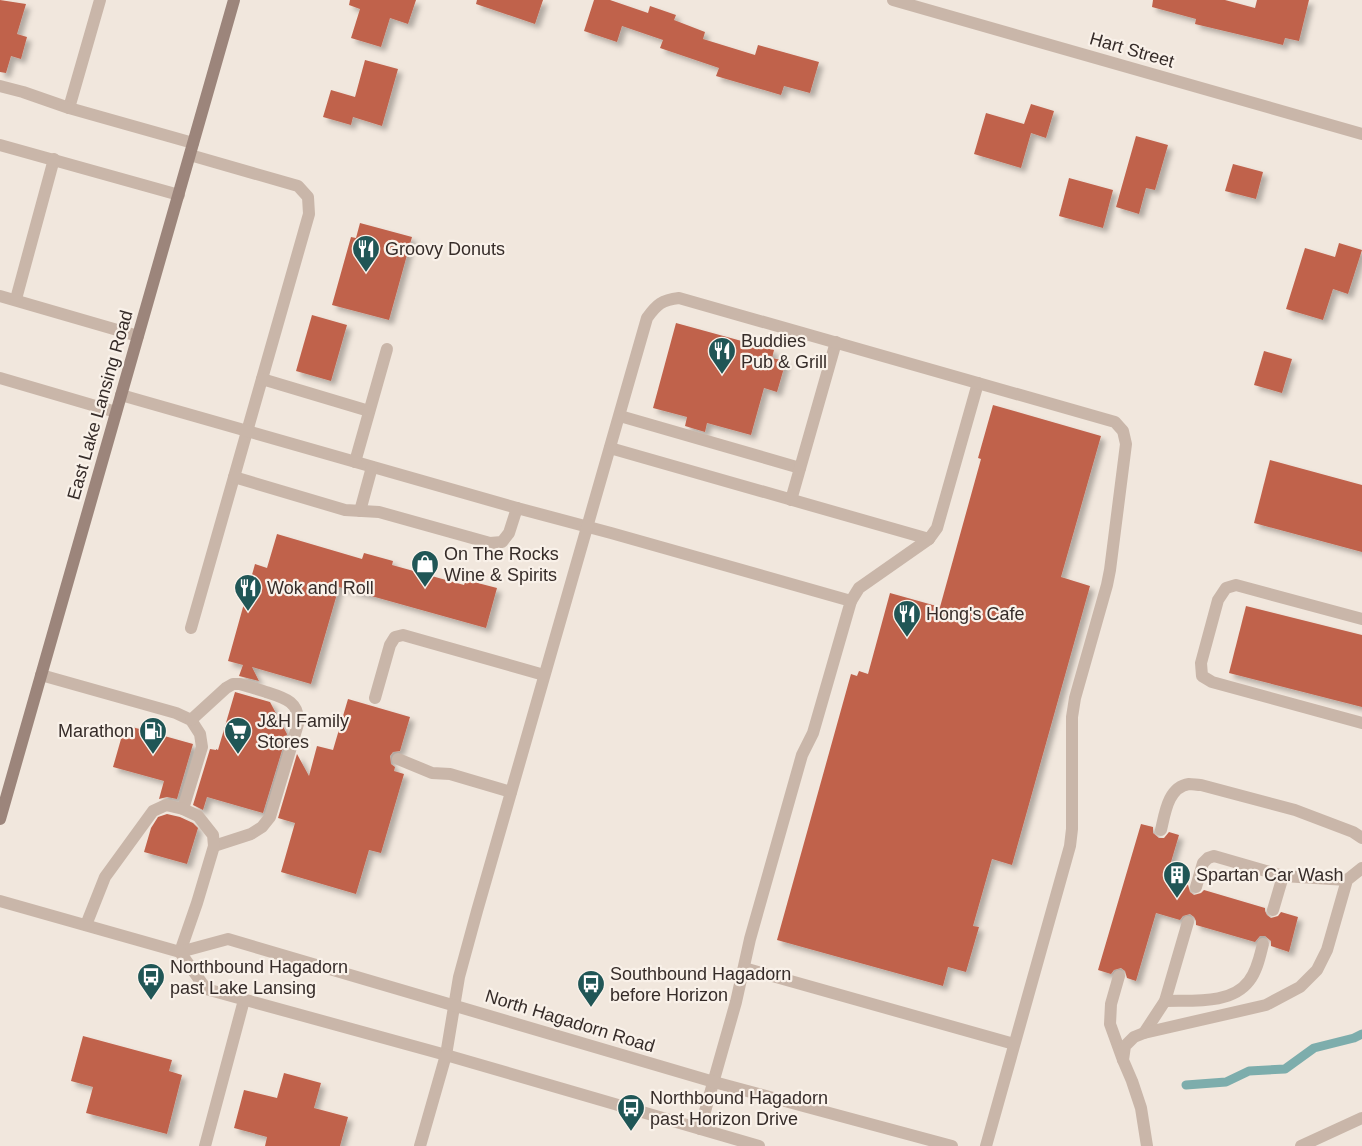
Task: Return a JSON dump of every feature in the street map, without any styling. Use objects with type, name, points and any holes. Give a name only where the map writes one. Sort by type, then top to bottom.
[{"type":"main road","name":"East Lake Lansing Road","points":[[0,819],[234,0]]},
{"type":"street","points":[[69,108],[100,0]]},
{"type":"street","name":"Hart Street","points":[[893,0],[1362,134]]},
{"type":"street","points":[[0,86],[298,186],[308,197],[309,214],[191,628]]},
{"type":"street","points":[[3,148],[54,160],[179,195]]},
{"type":"street","points":[[16,299],[54,160]]},
{"type":"street","points":[[0,296],[16,299],[138,336]]},
{"type":"street","points":[[420,1146],[446,1055],[458,978],[647,318],[656,306],[667,300],[679,298],[1115,422],[1123,431],[1126,444],[1110,570],[1075,698],[1072,717],[1072,829],[1070,846],[986,1146]]},
{"type":"street","points":[[791,500],[836,342]]},
{"type":"street","points":[[355,462],[386,349]]},
{"type":"street","points":[[0,378],[116,412]]},
{"type":"street","points":[[262,379],[369,411]]},
{"type":"street","points":[[700,1129],[736,1002],[750,939],[802,755],[813,733],[851,601],[859,588],[929,539],[937,528],[978,382]]},
{"type":"street","points":[[121,395],[851,601]]},
{"type":"street","points":[[620,416],[800,468]]},
{"type":"street","points":[[610,448],[929,539]]},
{"type":"street","points":[[360,511],[372,467]]},
{"type":"street","points":[[234,477],[345,510],[379,512],[490,543],[502,542],[509,533],[517,508]]},
{"type":"street","points":[[1362,619],[1236,585],[1226,588],[1218,600],[1201,663],[1202,676],[1212,682],[1362,723]]},
{"type":"street","points":[[375,698],[390,646],[395,637],[402,635],[544,675]]},
{"type":"street","points":[[41,675],[176,713],[191,720],[200,734],[202,747],[183,808]]},
{"type":"street","points":[[191,720],[226,688],[233,684],[240,684],[285,698],[295,706],[299,715],[270,817],[262,827],[251,834],[214,846]]},
{"type":"street","points":[[398,759],[432,773],[450,774],[511,792]]},
{"type":"street","points":[[1161,830],[1169,800],[1177,790],[1188,784],[1201,785],[1295,810],[1353,832],[1362,838]]},
{"type":"street","points":[[86,925],[105,877],[154,810],[166,805],[183,808],[198,816],[213,835],[214,846],[180,952]]},
{"type":"street","points":[[1196,888],[1203,863],[1208,858],[1214,856],[1283,876],[1347,880]]},
{"type":"street","points":[[1123,1060],[1125,1046],[1134,1037],[1144,1033],[1266,1006],[1300,987],[1317,970],[1328,950],[1347,880],[1362,868]]},
{"type":"street","points":[[1273,910],[1283,876]]},
{"type":"street","points":[[0,901],[180,952],[206,989],[446,1055],[759,1146]]},
{"type":"street","points":[[1144,1033],[1165,1002],[1188,922]]},
{"type":"street","name":"North Hagadorn Road","points":[[180,952],[228,939],[714,1082],[952,1146]]},
{"type":"street","points":[[1165,1002],[1222,999],[1235,993],[1249,982],[1256,970],[1263,944]]},
{"type":"street","points":[[744,968],[1014,1044]]},
{"type":"street","points":[[1119,976],[1111,1004],[1110,1024],[1141,1108],[1147,1146]]},
{"type":"street","points":[[205,1146],[244,1000]]},
{"type":"street","points":[[1301,1146],[1362,1118]]},
{"type":"building","points":[[0,0],[26,4],[17,34],[27,37],[21,59],[11,56],[6,73],[0,72]]},
{"type":"building","points":[[350,0],[416,0],[408,24],[390,18],[381,47],[351,38],[360,9],[349,5]]},
{"type":"building","points":[[477,0],[543,0],[535,24],[476,4]]},
{"type":"building","points":[[594,0],[610,0],[648,13],[650,6],[676,15],[674,20],[705,32],[703,39],[755,55],[758,45],[819,62],[810,93],[784,86],[781,95],[716,76],[719,68],[660,48],[663,40],[622,26],[617,42],[584,31]]},
{"type":"building","points":[[1153,0],[1225,0],[1255,8],[1257,0],[1309,0],[1299,41],[1285,38],[1283,45],[1195,24],[1196,19],[1152,7]]},
{"type":"building","points":[[365,60],[398,69],[382,126],[353,117],[351,125],[323,117],[331,90],[355,97]]},
{"type":"building","points":[[1031,104],[1054,111],[1046,138],[1031,133],[1021,168],[974,154],[986,113],[1024,124]]},
{"type":"building","points":[[1136,136],[1168,145],[1155,190],[1146,188],[1139,214],[1116,207]]},
{"type":"building","points":[[1233,164],[1263,172],[1256,199],[1225,191]]},
{"type":"building","points":[[1069,178],[1113,190],[1103,228],[1059,216]]},
{"type":"building","points":[[360,223],[412,237],[389,320],[332,305],[351,237],[356,238]]},
{"type":"building","points":[[1339,243],[1362,250],[1348,294],[1333,289],[1323,320],[1286,309],[1305,248],[1335,257]]},
{"type":"building","points":[[312,315],[347,325],[331,381],[296,371]]},
{"type":"building","name":"Buddies Pub & Grill","points":[[676,323],[774,350],[772,358],[786,361],[777,392],[764,388],[751,435],[707,423],[705,432],[685,426],[687,417],[653,408]]},
{"type":"building","points":[[1264,351],[1292,359],[1282,393],[1254,385]]},
{"type":"building","points":[[993,405],[1101,436],[1061,577],[1090,586],[1012,865],[992,859],[973,926],[979,927],[966,972],[948,967],[943,986],[777,940],[851,674],[857,676],[859,671],[868,674],[890,593],[940,607],[981,459],[978,458]]},
{"type":"building","points":[[1270,460],[1362,485],[1362,552],[1254,523]]},
{"type":"building","points":[[277,534],[362,559],[364,553],[393,561],[392,565],[464,585],[466,580],[497,588],[486,628],[339,587],[311,684],[252,667],[259,681],[239,676],[243,665],[228,661],[255,564],[267,568]]},
{"type":"building","points":[[1246,606],[1362,635],[1362,707],[1229,673]]},
{"type":"building","points":[[235,692],[270,702],[287,734],[263,813],[207,797],[203,810],[193,805],[210,749],[218,750]]},
{"type":"building","points":[[348,699],[410,717],[400,751],[393,752],[390,756],[391,764],[395,767],[394,771],[404,774],[381,853],[369,850],[356,894],[281,872],[295,823],[278,818],[297,754],[309,776],[317,746],[333,750]]},
{"type":"building","points":[[125,725],[193,744],[177,799],[167,797],[159,799],[164,781],[113,767]]},
{"type":"building","points":[[167,814],[180,817],[193,823],[198,828],[187,864],[144,852],[151,828],[158,817]]},
{"type":"building","name":"Spartan Car Wash","points":[[1141,824],[1153,827],[1153,833],[1159,838],[1164,838],[1169,832],[1179,835],[1166,879],[1188,885],[1190,892],[1194,895],[1204,890],[1265,908],[1267,915],[1271,918],[1278,916],[1281,912],[1298,917],[1289,952],[1271,946],[1271,941],[1265,936],[1260,936],[1255,942],[1196,925],[1194,917],[1190,914],[1183,916],[1180,920],[1156,913],[1136,981],[1127,978],[1125,971],[1121,968],[1114,970],[1111,974],[1098,970]]},
{"type":"building","points":[[83,1036],[172,1060],[169,1071],[182,1075],[167,1134],[86,1113],[93,1087],[71,1081]]},
{"type":"building","points":[[284,1073],[321,1083],[314,1108],[348,1117],[340,1146],[265,1146],[267,1137],[234,1128],[244,1090],[277,1098]]},
{"type":"waterway","points":[[1186,1085],[1226,1082],[1249,1071],[1285,1069],[1314,1048],[1354,1038],[1362,1034]]},
{"type":"place","name":"Groovy Donuts","points":[[366,273]]},
{"type":"place","name":"Buddies Pub & Grill","points":[[722,375]]},
{"type":"place","name":"On The Rocks Wine & Spirits","points":[[425,588]]},
{"type":"place","name":"Wok and Roll","points":[[248,612]]},
{"type":"place","name":"Hong's Cafe","points":[[907,638]]},
{"type":"place","name":"Marathon","points":[[153,755]]},
{"type":"place","name":"J&H Family Stores","points":[[238,755]]},
{"type":"place","name":"Spartan Car Wash","points":[[1177,899]]},
{"type":"place","name":"Northbound Hagadorn past Lake Lansing","points":[[151,1001]]},
{"type":"place","name":"Southbound Hagadorn before Horizon","points":[[591,1008]]},
{"type":"place","name":"Northbound Hagadorn past Horizon Drive","points":[[631,1132]]}]
